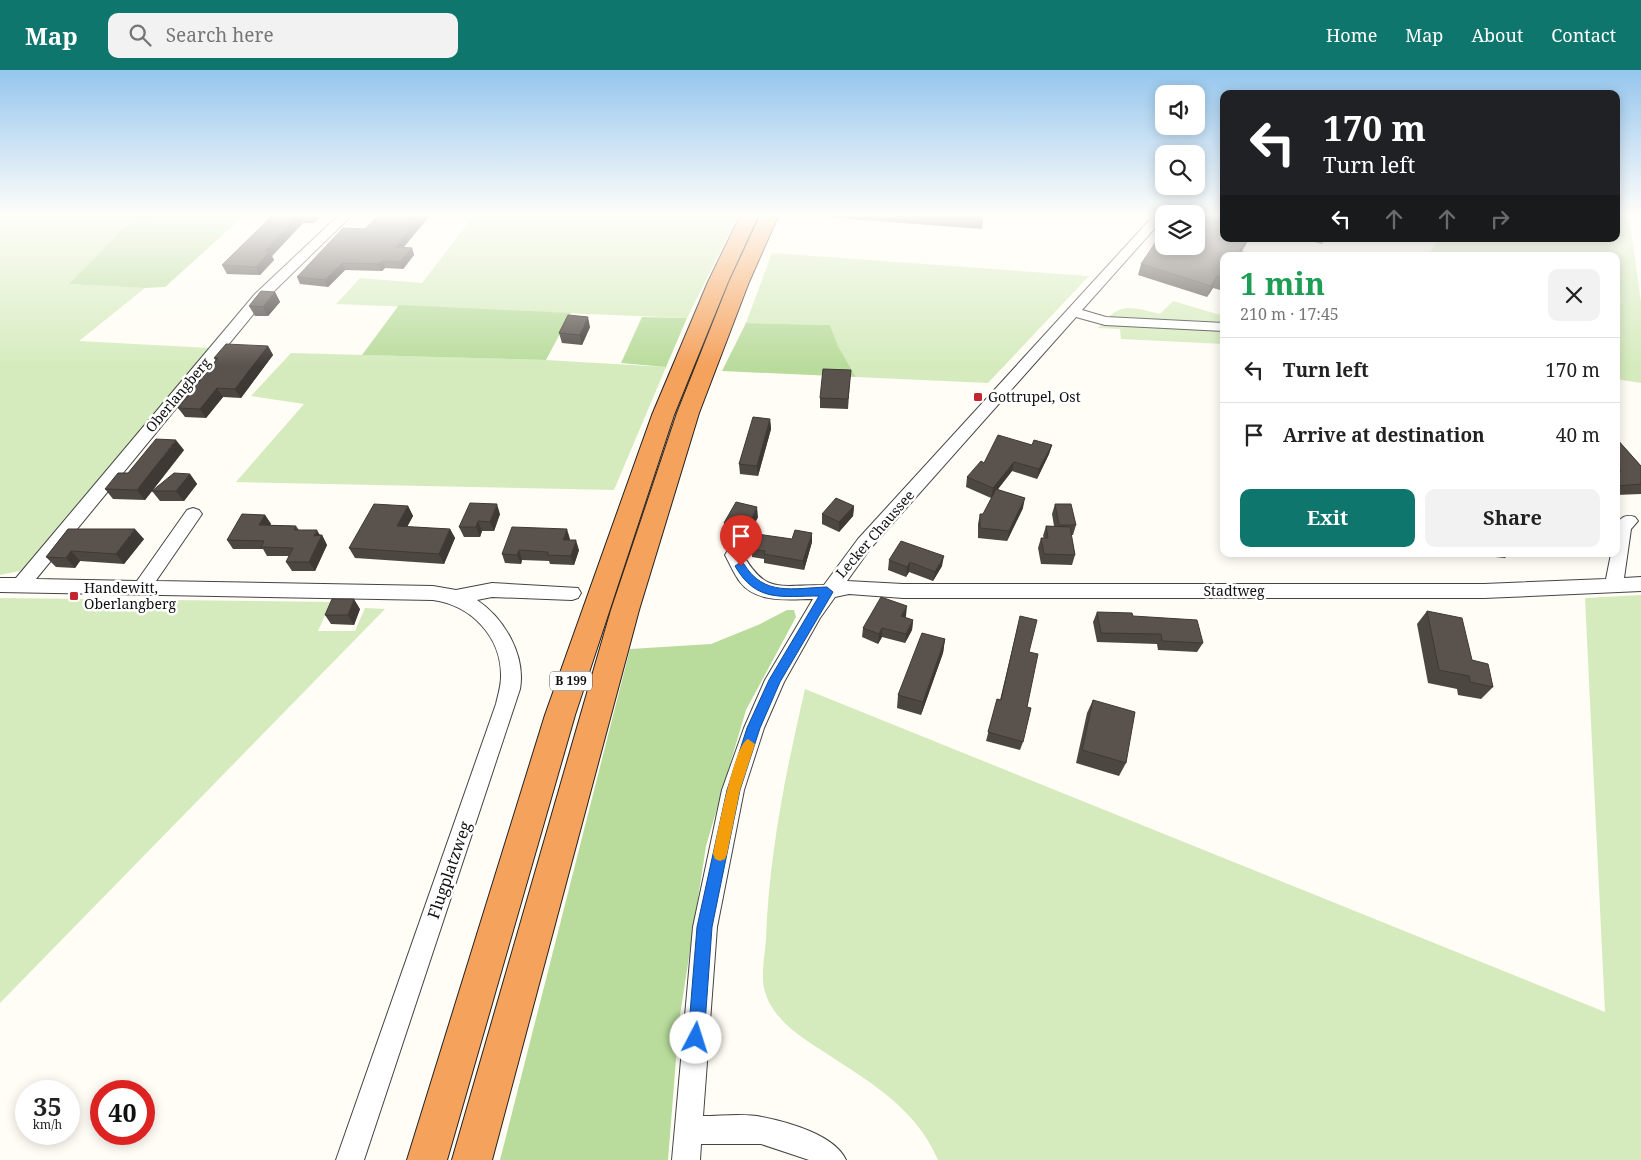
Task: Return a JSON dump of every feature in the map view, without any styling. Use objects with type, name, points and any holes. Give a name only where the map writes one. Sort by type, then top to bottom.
[{"type":"highway","name":"B 199","points":[[427,1160],[560,715],[662,414],[726,265]]},
{"type":"highway","name":"B 199","points":[[472,1160],[596,710],[637,573],[688,413],[747,265]]},
{"type":"street","name":"Oberlangberg","points":[[20,586],[260,297],[294,265]]},
{"type":"street","name":"Lecker Chaussee","points":[[686,1160],[705,927],[733,790],[754,728],[775,680],[813,613],[864,544],[1116,265]]},
{"type":"street","points":[[1074,312],[1105,320],[1220,327]]},
{"type":"street","points":[[142,587],[193,514]]},
{"type":"street","points":[[1620,552],[1623,527],[1629,521]]},
{"type":"street","name":"Stadtweg","points":[[734,555],[747,578],[760,588],[770,592],[827,592],[849,587],[904,591],[1484,591],[1641,584]]},
{"type":"street","points":[[1613,585],[1619,557]]},
{"type":"street","name":"Flugplatzweg","points":[[0,585],[408,591],[456,597],[492,590],[572,593]]},
{"type":"street","name":"Flugplatzweg","points":[[350,1160],[506,704],[512,675],[508,653],[496,628],[479,611],[456,597]]},
{"type":"street","points":[[689,1130],[761,1130],[813,1146],[832,1160]]},
{"type":"green space","points":[[0,265],[89,265],[70,284],[145,288],[79,341],[210,348],[24,570],[0,575]]},
{"type":"green space","points":[[88,265],[189,265],[165,287],[145,288],[69,284]]},
{"type":"green space","points":[[436,265],[714,265],[687,318],[336,304],[360,278],[422,283]]},
{"type":"green space","points":[[768,265],[936,265],[1089,276],[988,383],[856,377],[838,346],[830,325],[746,323]]},
{"type":"green space","points":[[1620,265],[1636,265],[1641,302],[1641,383],[1620,380]]},
{"type":"green space","points":[[1173,301],[1220,315],[1220,344],[1121,339],[1120,329],[1098,328],[1113,313],[1126,308],[1160,314]]},
{"type":"green space","points":[[399,305],[571,313],[546,360],[362,355]]},
{"type":"green space","points":[[642,317],[687,318],[666,367],[621,363]]},
{"type":"green space","points":[[746,323],[830,325],[838,346],[856,377],[722,371]]},
{"type":"green space","points":[[291,353],[546,360],[666,367],[614,490],[236,482],[304,404],[251,396]]},
{"type":"green space","points":[[1641,595],[1641,1160],[938,1160],[927,1139],[897,1104],[861,1076],[796,1033],[774,1010],[766,996],[763,977],[775,844],[791,751],[805,689],[1605,1012],[1585,598]]},
{"type":"green space","points":[[0,598],[331,602],[318,631],[355,631],[365,608],[385,609],[0,1003]]},
{"type":"green space","points":[[787,610],[794,610],[796,617],[746,710],[706,846],[679,1022],[668,1160],[500,1160],[630,649],[711,644],[758,625]]},
{"type":"building","points":[[222,265],[258,265],[256,267]]},
{"type":"building","points":[[308,265],[340,265],[325,280],[297,277]]},
{"type":"building","points":[[1144,265],[1220,265],[1220,277],[1217,276],[1211,286]]},
{"type":"building","points":[[261,291],[275,292],[263,307],[249,306]]},
{"type":"building","points":[[568,315],[588,317],[580,335],[559,333]]},
{"type":"building","points":[[226,344],[268,346],[235,389],[217,388],[200,409],[178,408],[218,358],[214,358]]},
{"type":"building","points":[[823,369],[851,370],[848,399],[820,398]]},
{"type":"building","points":[[753,417],[770,419],[757,466],[739,464]]},
{"type":"building","points":[[998,435],[1032,445],[1034,440],[1052,445],[1039,469],[1014,462],[993,488],[967,477],[981,461],[984,463]]},
{"type":"building","points":[[156,439],[176,440],[137,490],[105,489],[118,473],[128,473]]},
{"type":"building","points":[[1620,442],[1641,466],[1641,484],[1620,486]]},
{"type":"building","points":[[174,473],[190,474],[176,491],[152,491]]},
{"type":"building","points":[[996,489],[1025,498],[1009,531],[980,528],[980,514],[983,514]]},
{"type":"building","points":[[836,498],[854,506],[839,522],[822,514]]},
{"type":"building","points":[[736,502],[757,507],[746,529],[724,523]]},
{"type":"building","points":[[470,503],[497,504],[490,522],[478,521],[476,527],[459,527]]},
{"type":"building","points":[[374,504],[408,506],[397,526],[450,529],[439,554],[349,548]]},
{"type":"building","points":[[1055,504],[1071,504],[1076,525],[1059,525]]},
{"type":"building","points":[[242,514],[265,515],[259,525],[296,526],[294,530],[317,530],[314,536],[322,535],[309,562],[286,562],[293,548],[261,547],[264,541],[227,540]]},
{"type":"building","points":[[1046,526],[1070,527],[1075,555],[1044,554],[1041,538],[1048,538]]},
{"type":"building","points":[[512,527],[567,529],[563,540],[576,540],[571,556],[547,555],[548,552],[519,550],[517,555],[502,554]]},
{"type":"building","points":[[68,529],[135,529],[116,554],[71,551],[66,558],[46,557]]},
{"type":"building","points":[[795,530],[812,533],[803,561],[764,554],[765,551],[751,549],[757,534],[792,539]]},
{"type":"building","points":[[901,541],[944,556],[935,572],[910,562],[907,567],[889,560]]},
{"type":"building","points":[[881,597],[907,606],[901,616],[913,620],[906,634],[882,628],[879,634],[863,628]]},
{"type":"building","points":[[332,599],[354,599],[348,615],[325,615]]},
{"type":"building","points":[[1427,611],[1462,618],[1472,660],[1488,664],[1493,687],[1470,682],[1469,676],[1439,670]]},
{"type":"building","points":[[1097,612],[1132,613],[1133,616],[1197,620],[1203,643],[1162,641],[1161,634],[1101,633]]},
{"type":"building","points":[[1020,616],[1037,620],[1029,652],[1038,654],[1027,707],[1031,708],[1023,742],[988,732],[997,699],[1001,700]]},
{"type":"building","points":[[922,633],[945,639],[923,702],[898,695]]},
{"type":"building","points":[[1093,700],[1135,712],[1126,763],[1082,750]]},
{"type":"slow traffic","points":[[720,854],[733,790],[748,744]]},
{"type":"place","name":"Gottrupel, Ost","points":[[978,397]]},
{"type":"place","name":"Handewitt, Oberlangberg","points":[[74,596]]},
{"type":"route","points":[[696,1038],[705,927],[733,790],[754,728],[775,680],[827,592],[770,592],[760,588],[747,578],[741,566]]}]
